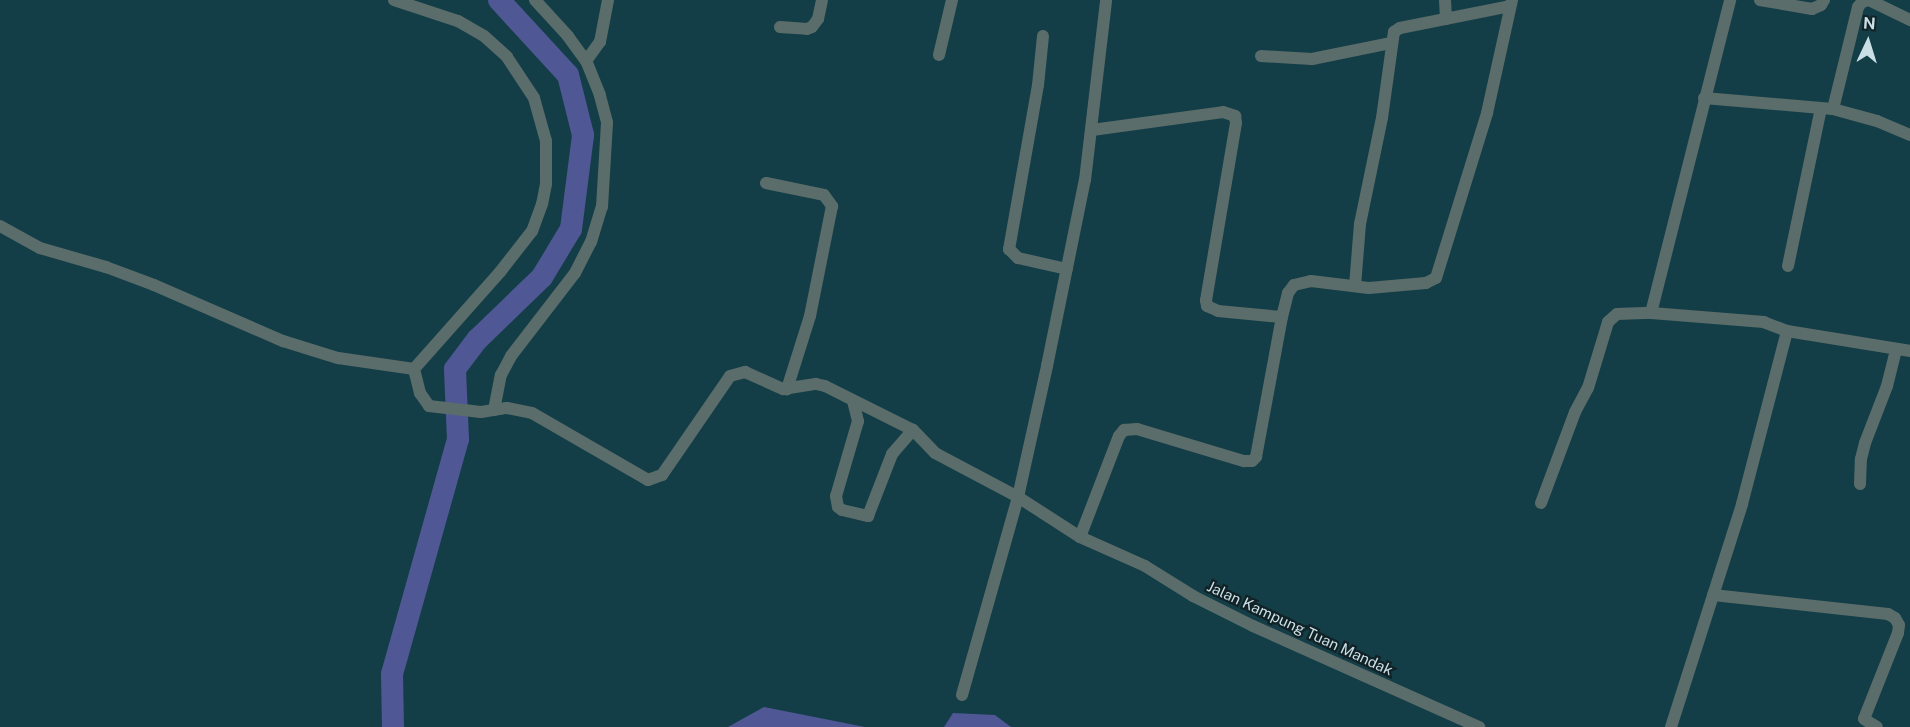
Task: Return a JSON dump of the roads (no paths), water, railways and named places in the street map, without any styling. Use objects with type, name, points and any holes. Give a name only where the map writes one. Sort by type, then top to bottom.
[{"type":"street","points":[[394,0],[458,21],[484,36],[507,57],[534,98],[546,141],[546,184],[542,204],[532,231],[500,272],[414,369]]},
{"type":"street","points":[[494,410],[497,387],[512,356],[575,273],[598,226],[606,169],[606,122],[600,95],[586,61],[568,36],[535,0]]},
{"type":"street","points":[[586,61],[600,42],[608,0]]},
{"type":"street","points":[[780,27],[807,30],[812,27],[818,19],[822,0]]},
{"type":"street","points":[[939,55],[952,0]]},
{"type":"street","points":[[962,694],[1018,497],[1067,269],[1092,130],[1106,0]]},
{"type":"street","points":[[1445,0],[1446,19]]},
{"type":"street","points":[[1651,312],[1730,0]]},
{"type":"street","points":[[1760,0],[1812,9],[1821,5],[1824,0]]},
{"type":"street","points":[[1788,266],[1827,108],[1858,7],[1862,2],[1869,0],[1910,20]]},
{"type":"street","points":[[1080,537],[1119,436],[1124,430],[1137,429],[1244,461],[1252,461],[1256,457],[1288,293],[1300,281],[1355,286],[1426,284],[1436,278],[1440,271],[1457,202],[1487,112],[1511,3],[1400,28],[1394,32],[1382,118],[1360,224],[1355,286]]},
{"type":"street","points":[[1043,36],[1038,85],[1009,249],[1018,258],[1067,269]]},
{"type":"street","points":[[1261,56],[1312,59],[1391,43]]},
{"type":"street","points":[[1704,98],[1827,108],[1876,121],[1910,135]]},
{"type":"street","points":[[1092,130],[1223,112],[1235,116],[1236,123],[1206,300],[1207,306],[1218,311],[1282,317]]},
{"type":"street","points":[[766,183],[824,195],[832,206],[810,316],[787,389]]},
{"type":"street","points":[[0,226],[40,248],[145,281],[275,338],[338,358],[414,369]]},
{"type":"street","points":[[1541,503],[1575,412],[1588,388],[1608,322],[1617,314],[1651,312],[1764,322],[1787,331],[1910,351]]},
{"type":"street","points":[[1671,727],[1742,504],[1787,331]]},
{"type":"street","points":[[1860,484],[1865,443],[1887,386],[1896,350]]},
{"type":"street","points":[[414,369],[420,393],[429,406],[481,412],[507,408],[532,413],[648,480],[662,475],[730,376],[745,372],[787,389],[816,384],[853,401],[913,430],[892,454],[868,516],[842,510],[838,507],[836,496],[858,421],[853,401]]},
{"type":"street","name":"Jalan Kampung Tuan Mandak","points":[[913,430],[935,453],[1018,497],[1080,537],[1145,567],[1193,596],[1253,626],[1479,727]]},
{"type":"street","points":[[1713,595],[1888,614],[1895,618],[1899,625],[1898,633],[1862,723],[1877,727]]},
{"type":"water","points":[[764,707],[865,727],[728,727]]},
{"type":"water","points":[[953,713],[995,715],[1011,727],[944,727]]},
{"type":"waterway","points":[[393,727],[392,674],[458,439],[455,369],[478,339],[542,277],[571,229],[583,135],[568,75],[499,0]]}]
